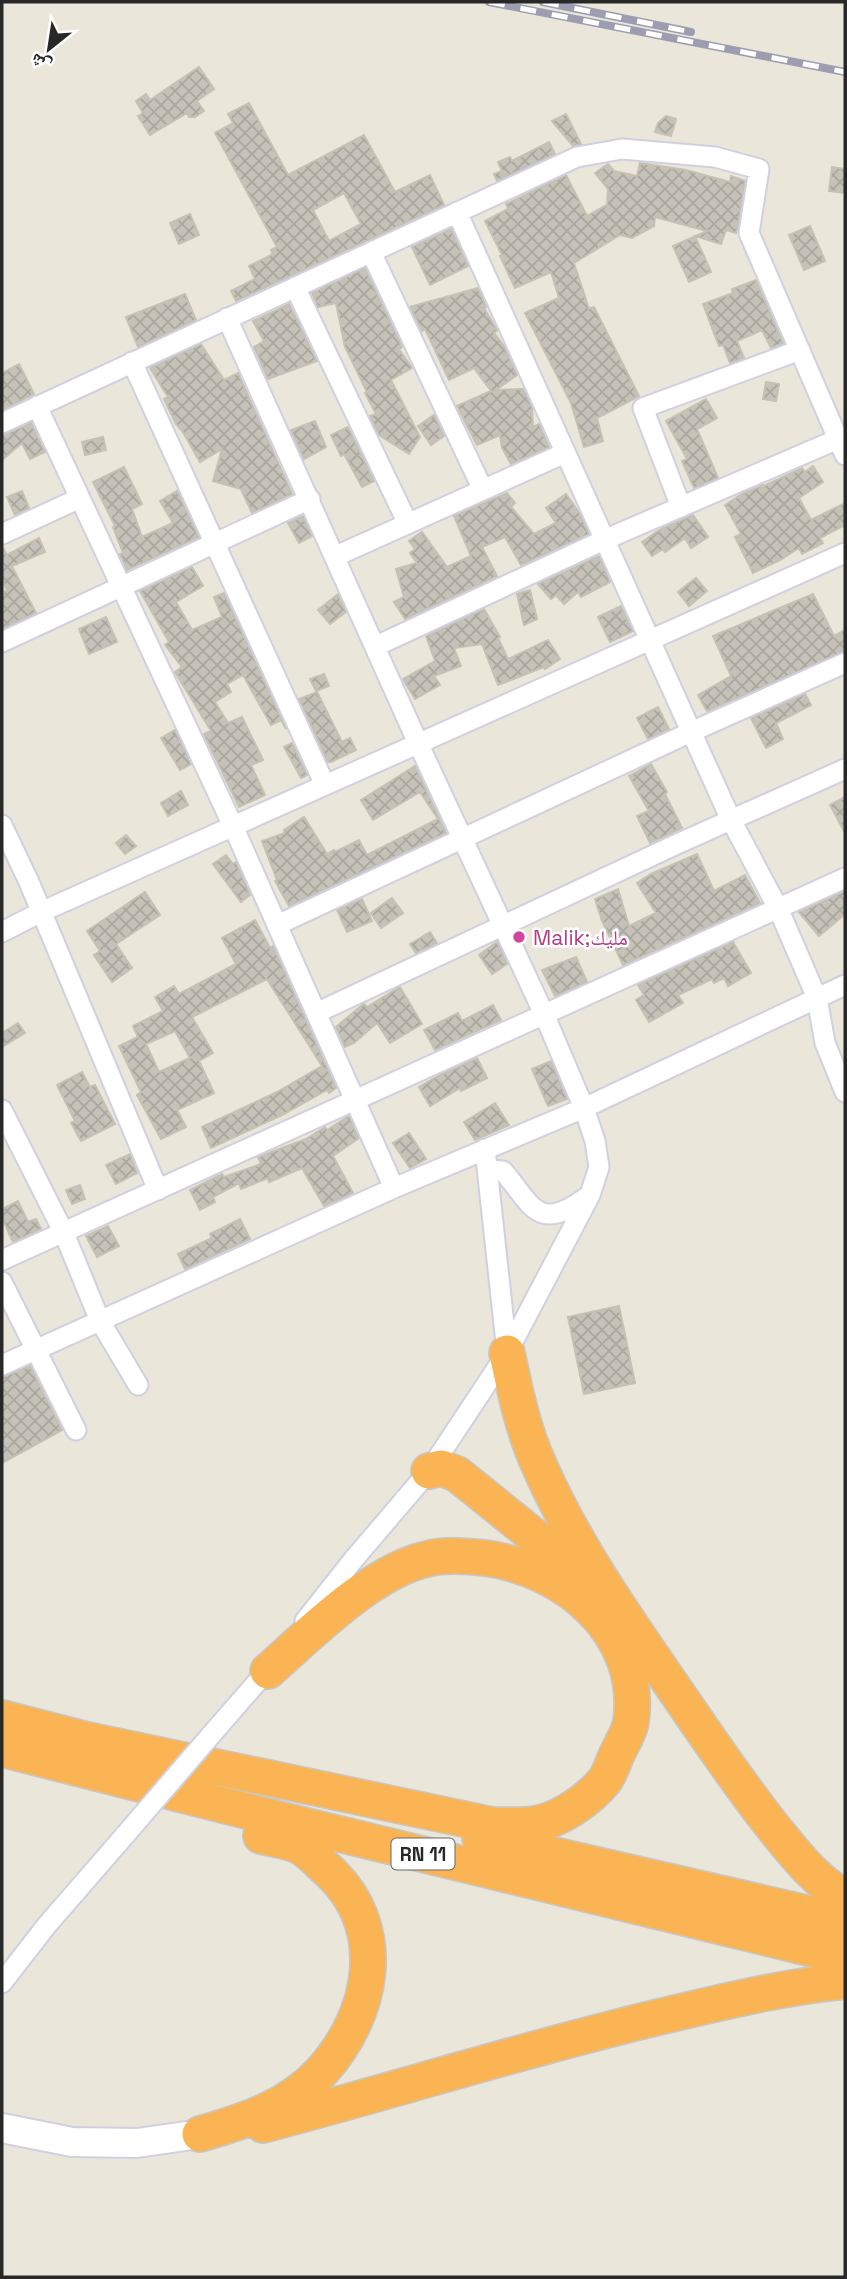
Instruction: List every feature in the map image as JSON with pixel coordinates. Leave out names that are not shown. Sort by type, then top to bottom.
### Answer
[{"type":"highway","points":[[507,1353],[517,1401],[538,1464],[578,1542],[613,1600],[747,1794],[803,1865],[845,1897]]},
{"type":"highway","points":[[429,1471],[441,1468],[457,1474],[613,1600]]},
{"type":"highway","points":[[88,1740],[492,1825],[524,1825],[566,1814],[605,1779],[631,1724],[631,1682],[619,1645],[600,1618],[593,1609],[551,1578],[511,1562],[466,1556],[427,1559],[391,1573],[340,1609],[268,1671]]},
{"type":"highway","name":"RN 11","points":[[2,1718],[523,1848],[845,1922]]},
{"type":"highway","name":"RN 11","points":[[2,1749],[845,1957]]},
{"type":"highway","points":[[2,1758],[177,1813],[299,1846],[342,1884],[361,1920],[369,1962],[364,2002],[349,2037],[320,2073],[284,2102],[254,2118],[200,2134]]},
{"type":"highway","points":[[200,2134],[257,2127],[608,2029],[756,1994],[845,1981]]},
{"type":"main road","points":[[4,2128],[85,2142],[136,2143],[200,2134]]},
{"type":"street","points":[[2,423],[577,157],[622,149],[715,157],[759,169],[749,233],[842,447],[681,507],[376,646]]},
{"type":"street","points":[[457,212],[731,820],[778,908],[817,998],[825,1043],[845,1092]]},
{"type":"street","points":[[371,251],[483,490]]},
{"type":"street","points":[[295,287],[408,524]]},
{"type":"street","points":[[2,1983],[47,1925],[268,1671],[354,1559],[429,1471],[507,1353],[590,1195],[598,1167],[595,1141],[584,1108],[544,1014],[418,743],[227,318]]},
{"type":"street","points":[[681,507],[643,408],[800,350]]},
{"type":"street","points":[[132,362],[325,785]]},
{"type":"street","points":[[37,406],[233,826],[394,1188]]},
{"type":"street","points":[[336,556],[565,453]]},
{"type":"street","points":[[2,534],[80,498]]},
{"type":"street","points":[[2,642],[310,499]]},
{"type":"street","points":[[2,932],[41,912],[845,553]]},
{"type":"street","points":[[277,925],[845,663]]},
{"type":"street","points":[[316,1013],[845,769]]},
{"type":"street","points":[[2,825],[158,1190]]},
{"type":"street","points":[[2,1260],[845,878]]},
{"type":"street","points":[[2,1365],[394,1188],[584,1108],[845,985]]},
{"type":"street","points":[[2,1110],[64,1233],[100,1321],[138,1385]]},
{"type":"street","points":[[485,1149],[507,1353]]},
{"type":"street","points":[[489,1170],[503,1171],[529,1207],[540,1212],[556,1213],[570,1209],[590,1195]]},
{"type":"street","points":[[2,1282],[76,1430]]},
{"type":"building","points":[[199,67],[214,89],[197,101],[204,111],[195,117],[189,117],[187,113],[150,135],[138,116],[143,113],[136,101],[146,94],[150,100]]},
{"type":"building","points":[[249,103],[288,175],[364,135],[395,192],[430,175],[444,205],[236,301],[231,291],[255,279],[249,266],[273,254],[271,250],[277,247],[215,133],[233,123],[228,114]],"holes":[[[344,193],[361,224],[329,241],[313,210]]]},
{"type":"building","points":[[566,114],[581,144],[573,146],[552,121]]},
{"type":"building","points":[[666,116],[676,119],[671,136],[655,132],[658,123]]},
{"type":"building","points":[[549,142],[555,154],[497,181],[494,174],[502,171],[498,162],[510,157],[512,161]]},
{"type":"building","points":[[640,163],[686,170],[730,182],[731,176],[745,181],[738,226],[736,233],[726,230],[721,244],[695,236],[707,231],[655,217],[654,226],[632,238],[620,235],[574,263],[589,309],[594,307],[639,396],[597,418],[603,441],[584,447],[571,403],[525,313],[559,298],[551,272],[515,288],[485,221],[508,209],[506,204],[566,175],[587,216],[607,205],[608,189],[595,173],[608,164],[614,171],[637,176]]},
{"type":"building","points":[[832,167],[845,169],[845,193],[829,191]]},
{"type":"building","points":[[190,214],[199,235],[179,244],[170,223]]},
{"type":"building","points":[[810,226],[825,261],[804,270],[789,235]]},
{"type":"building","points":[[451,229],[468,266],[430,285],[412,247]]},
{"type":"building","points":[[695,236],[711,272],[689,282],[673,246]]},
{"type":"building","points":[[365,268],[402,347],[399,349],[412,368],[391,380],[420,437],[409,454],[379,435],[370,416],[376,414],[345,347],[336,303],[318,307],[312,293]]},
{"type":"building","points":[[756,280],[783,343],[771,348],[762,330],[737,341],[744,358],[730,363],[723,345],[719,346],[703,304],[733,293],[732,289]]},
{"type":"building","points":[[478,288],[486,307],[484,308],[497,330],[494,333],[504,346],[517,375],[496,390],[523,389],[532,407],[533,427],[539,424],[549,447],[511,464],[502,448],[500,435],[477,445],[457,406],[491,391],[474,368],[449,380],[425,329],[422,331],[410,307]]},
{"type":"building","points":[[185,294],[196,320],[138,347],[126,317]]},
{"type":"building","points":[[289,304],[317,361],[268,379],[254,347],[264,341],[253,321]]},
{"type":"building","points":[[201,344],[224,380],[238,373],[292,494],[252,513],[241,489],[213,481],[222,449],[200,462],[176,424],[164,399],[168,397],[150,368]]},
{"type":"building","points":[[19,364],[34,394],[2,410],[2,373]]},
{"type":"building","points":[[766,382],[779,384],[776,401],[763,399]]},
{"type":"building","points":[[706,399],[717,418],[697,429],[718,478],[694,488],[682,461],[687,459],[666,421]]},
{"type":"building","points":[[434,415],[444,436],[431,445],[418,426]]},
{"type":"building","points":[[315,421],[326,447],[304,459],[291,430]]},
{"type":"building","points":[[31,423],[45,452],[30,459],[22,443],[2,460],[2,435]]},
{"type":"building","points":[[348,427],[374,481],[362,487],[344,454],[341,456],[331,435]]},
{"type":"building","points":[[103,437],[106,450],[85,455],[82,442]]},
{"type":"building","points":[[813,466],[823,482],[799,498],[811,520],[845,503],[845,525],[820,538],[823,543],[802,554],[799,548],[753,573],[735,537],[741,534],[725,505],[742,494],[802,468],[805,472]]},
{"type":"building","points":[[124,467],[142,504],[132,509],[142,537],[173,523],[160,501],[177,491],[199,537],[127,570],[120,554],[123,553],[113,527],[115,526],[93,482]]},
{"type":"building","points":[[22,491],[29,508],[15,515],[7,497]]},
{"type":"building","points":[[507,493],[515,503],[511,507],[534,534],[556,523],[546,508],[566,494],[580,514],[589,534],[521,565],[505,537],[482,547],[497,576],[405,619],[394,602],[404,597],[396,569],[417,563],[410,553],[415,549],[409,541],[422,532],[447,567],[471,556],[454,516]]},
{"type":"building","points":[[693,515],[708,537],[691,548],[685,538],[665,552],[663,549],[652,556],[642,542],[661,529]]},
{"type":"building","points":[[303,516],[312,536],[299,543],[288,523]]},
{"type":"building","points":[[39,538],[45,552],[12,566],[36,613],[2,629],[2,593],[7,590],[2,580],[2,546],[7,555]]},
{"type":"building","points":[[599,556],[610,582],[581,597],[578,592],[564,604],[556,595],[551,599],[538,584]]},
{"type":"building","points":[[192,567],[203,586],[176,602],[192,630],[222,617],[214,597],[224,593],[286,729],[281,720],[271,725],[243,675],[227,684],[231,692],[215,702],[228,723],[242,717],[263,760],[251,765],[265,795],[239,807],[204,734],[211,731],[175,672],[182,667],[165,645],[169,642],[140,591]]},
{"type":"building","points":[[696,578],[707,591],[689,606],[678,592]]},
{"type":"building","points":[[530,590],[537,619],[524,625],[517,594]]},
{"type":"building","points":[[338,594],[346,612],[330,624],[318,610]]},
{"type":"building","points":[[813,594],[834,636],[845,630],[845,651],[707,711],[698,695],[731,676],[713,636]]},
{"type":"building","points":[[621,606],[633,631],[610,642],[598,617]]},
{"type":"building","points":[[484,609],[500,637],[498,638],[508,659],[548,640],[560,659],[545,669],[544,667],[498,685],[482,644],[454,648],[461,666],[434,676],[440,685],[415,699],[403,679],[435,661],[426,636]]},
{"type":"building","points":[[106,617],[117,642],[89,654],[79,629]]},
{"type":"building","points":[[324,674],[329,686],[316,691],[310,679]]},
{"type":"building","points":[[317,692],[342,742],[350,738],[356,750],[331,762],[328,762],[299,699]]},
{"type":"building","points":[[805,694],[811,705],[776,723],[783,739],[766,748],[751,718]]},
{"type":"building","points":[[658,707],[669,729],[648,739],[637,718]]},
{"type":"building","points":[[175,730],[191,764],[180,770],[161,738]]},
{"type":"building","points":[[292,743],[307,775],[301,778],[284,747]]},
{"type":"building","points":[[651,764],[667,792],[665,794],[682,828],[650,843],[637,816],[649,811],[629,776]]},
{"type":"building","points":[[415,766],[446,833],[289,906],[275,881],[277,880],[262,841],[285,833],[284,830],[304,817],[327,854],[359,840],[367,855],[438,819],[420,792],[373,820],[361,800]]},
{"type":"building","points":[[181,791],[188,805],[168,816],[161,803]]},
{"type":"building","points":[[845,797],[845,833],[830,805]]},
{"type":"building","points":[[126,835],[136,846],[125,854],[116,843]]},
{"type":"building","points":[[697,854],[714,891],[745,875],[760,903],[623,965],[602,921],[595,899],[618,889],[629,926],[656,913],[637,883]]},
{"type":"building","points":[[226,855],[233,864],[236,862],[250,895],[241,902],[213,864]]},
{"type":"building","points":[[845,891],[845,914],[819,936],[799,912]]},
{"type":"building","points":[[145,892],[160,915],[116,944],[132,968],[112,982],[94,955],[100,951],[87,931]]},
{"type":"building","points":[[392,898],[403,913],[381,928],[371,913]]},
{"type":"building","points":[[362,899],[372,921],[347,932],[337,910]]},
{"type":"building","points":[[255,920],[270,948],[273,946],[336,1088],[211,1148],[202,1127],[277,1092],[322,1066],[267,979],[192,1017],[213,1053],[199,1061],[214,1093],[177,1110],[186,1127],[161,1139],[137,1095],[141,1092],[119,1046],[138,1037],[133,1026],[163,1011],[155,997],[174,986],[179,994],[236,964],[222,938]],"holes":[[[175,1031],[190,1058],[159,1072],[146,1044]]]},
{"type":"building","points":[[430,932],[437,943],[416,953],[410,944]]},
{"type":"building","points":[[497,942],[507,964],[492,974],[479,955]]},
{"type":"building","points":[[733,942],[751,973],[728,986],[724,978],[714,983],[712,979],[678,995],[683,1003],[649,1022],[636,1000],[644,995],[638,985]]},
{"type":"building","points":[[576,957],[587,982],[555,996],[542,970]]},
{"type":"building","points":[[400,987],[422,1024],[390,1043],[377,1023],[354,1043],[345,1047],[336,1027],[362,1005],[367,1007]]},
{"type":"building","points":[[493,1005],[501,1020],[435,1050],[424,1030],[458,1013],[462,1021]]},
{"type":"building","points":[[18,1023],[25,1033],[2,1047],[2,1033]]},
{"type":"building","points":[[477,1058],[487,1078],[461,1091],[460,1088],[430,1106],[419,1087]]},
{"type":"building","points":[[551,1061],[567,1099],[548,1106],[532,1069]]},
{"type":"building","points":[[82,1072],[90,1087],[95,1085],[115,1124],[81,1141],[71,1123],[75,1121],[57,1085]]},
{"type":"building","points":[[495,1103],[509,1125],[475,1140],[464,1122]]},
{"type":"building","points":[[349,1116],[359,1138],[333,1156],[353,1193],[324,1206],[302,1168],[269,1182],[268,1178],[241,1189],[239,1183],[213,1197],[215,1202],[200,1210],[190,1190],[222,1174],[224,1177],[261,1164],[258,1157],[306,1139],[325,1127],[327,1130]]},
{"type":"building","points":[[409,1133],[426,1159],[410,1168],[393,1143]]},
{"type":"building","points":[[130,1154],[137,1173],[116,1184],[106,1165]]},
{"type":"building","points":[[80,1185],[85,1199],[72,1204],[66,1190]]},
{"type":"building","points":[[18,1201],[28,1222],[36,1219],[41,1229],[13,1242],[2,1218],[2,1209]]},
{"type":"building","points":[[240,1219],[250,1239],[185,1269],[178,1254],[212,1238],[210,1234]]},
{"type":"building","points":[[108,1226],[119,1246],[97,1257],[86,1236]]},
{"type":"building","points":[[619,1306],[635,1383],[584,1394],[568,1317]]},
{"type":"building","points":[[30,1366],[62,1430],[2,1463],[2,1377]]},
{"type":"railway","points":[[489,2],[845,72]]},
{"type":"railway","points":[[543,2],[691,32]]},
{"type":"place","name":"Malik;مليك","points":[[519,937]]}]
